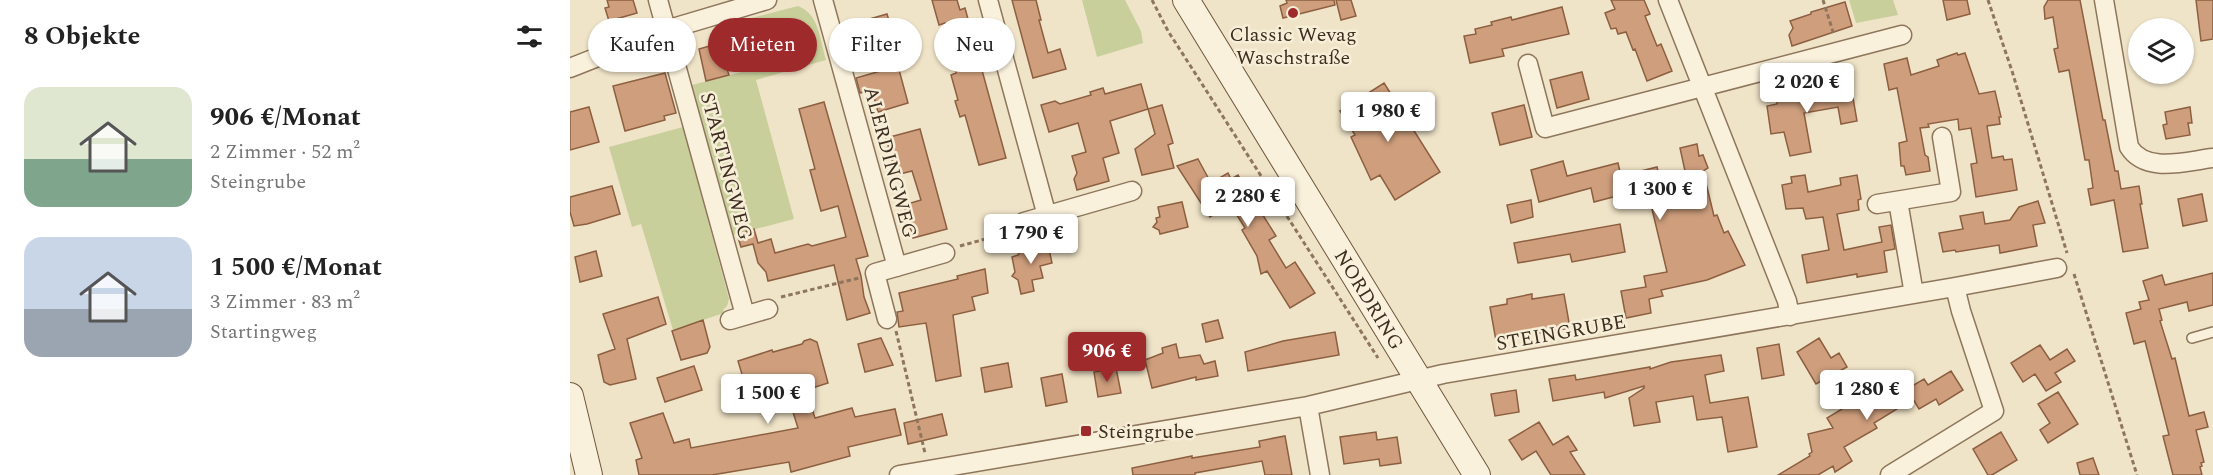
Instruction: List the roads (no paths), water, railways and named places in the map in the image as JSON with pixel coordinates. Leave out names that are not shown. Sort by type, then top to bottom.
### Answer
[{"type":"main road","name":"NORDRING","points":[[1186,0],[1408,383],[1477,475]]},
{"type":"main road","points":[[570,396],[589,475]]},
{"type":"street","name":"STARTINGWEG","points":[[658,0],[663,18]]},
{"type":"street","points":[[696,21],[767,0]]},
{"type":"street","name":"ALERDINGWEG","points":[[823,0],[897,267]]},
{"type":"street","points":[[988,0],[1047,216]]},
{"type":"street","points":[[1668,0],[1787,301],[1790,316]]},
{"type":"street","points":[[2104,0],[2129,147],[2135,156],[2146,162],[2160,164],[2213,158]]},
{"type":"street","points":[[1528,64],[1545,128],[1902,35]]},
{"type":"street","points":[[570,68],[588,61]]},
{"type":"street","name":"STARTINGWEG","points":[[676,72],[737,317],[768,309]]},
{"type":"street","points":[[1877,204],[1951,192],[1942,137]]},
{"type":"street","points":[[1024,222],[1132,191]]},
{"type":"street","points":[[1898,201],[1914,294]]},
{"type":"street","name":"ALERDINGWEG","points":[[887,319],[875,273],[945,253]]},
{"type":"street","name":"STEINGRUBE","points":[[899,475],[1308,406],[1443,374],[1955,287],[2066,264]]},
{"type":"street","points":[[1890,475],[1994,411],[1955,287]]},
{"type":"street","points":[[1308,406],[1320,475]]},
{"type":"lane","points":[[2192,338],[2213,332]]},
{"type":"place","name":"Classic Wevag Waschstraße","points":[[1293,13]]},
{"type":"place","name":"Steingrube","points":[[1086,431]]}]
